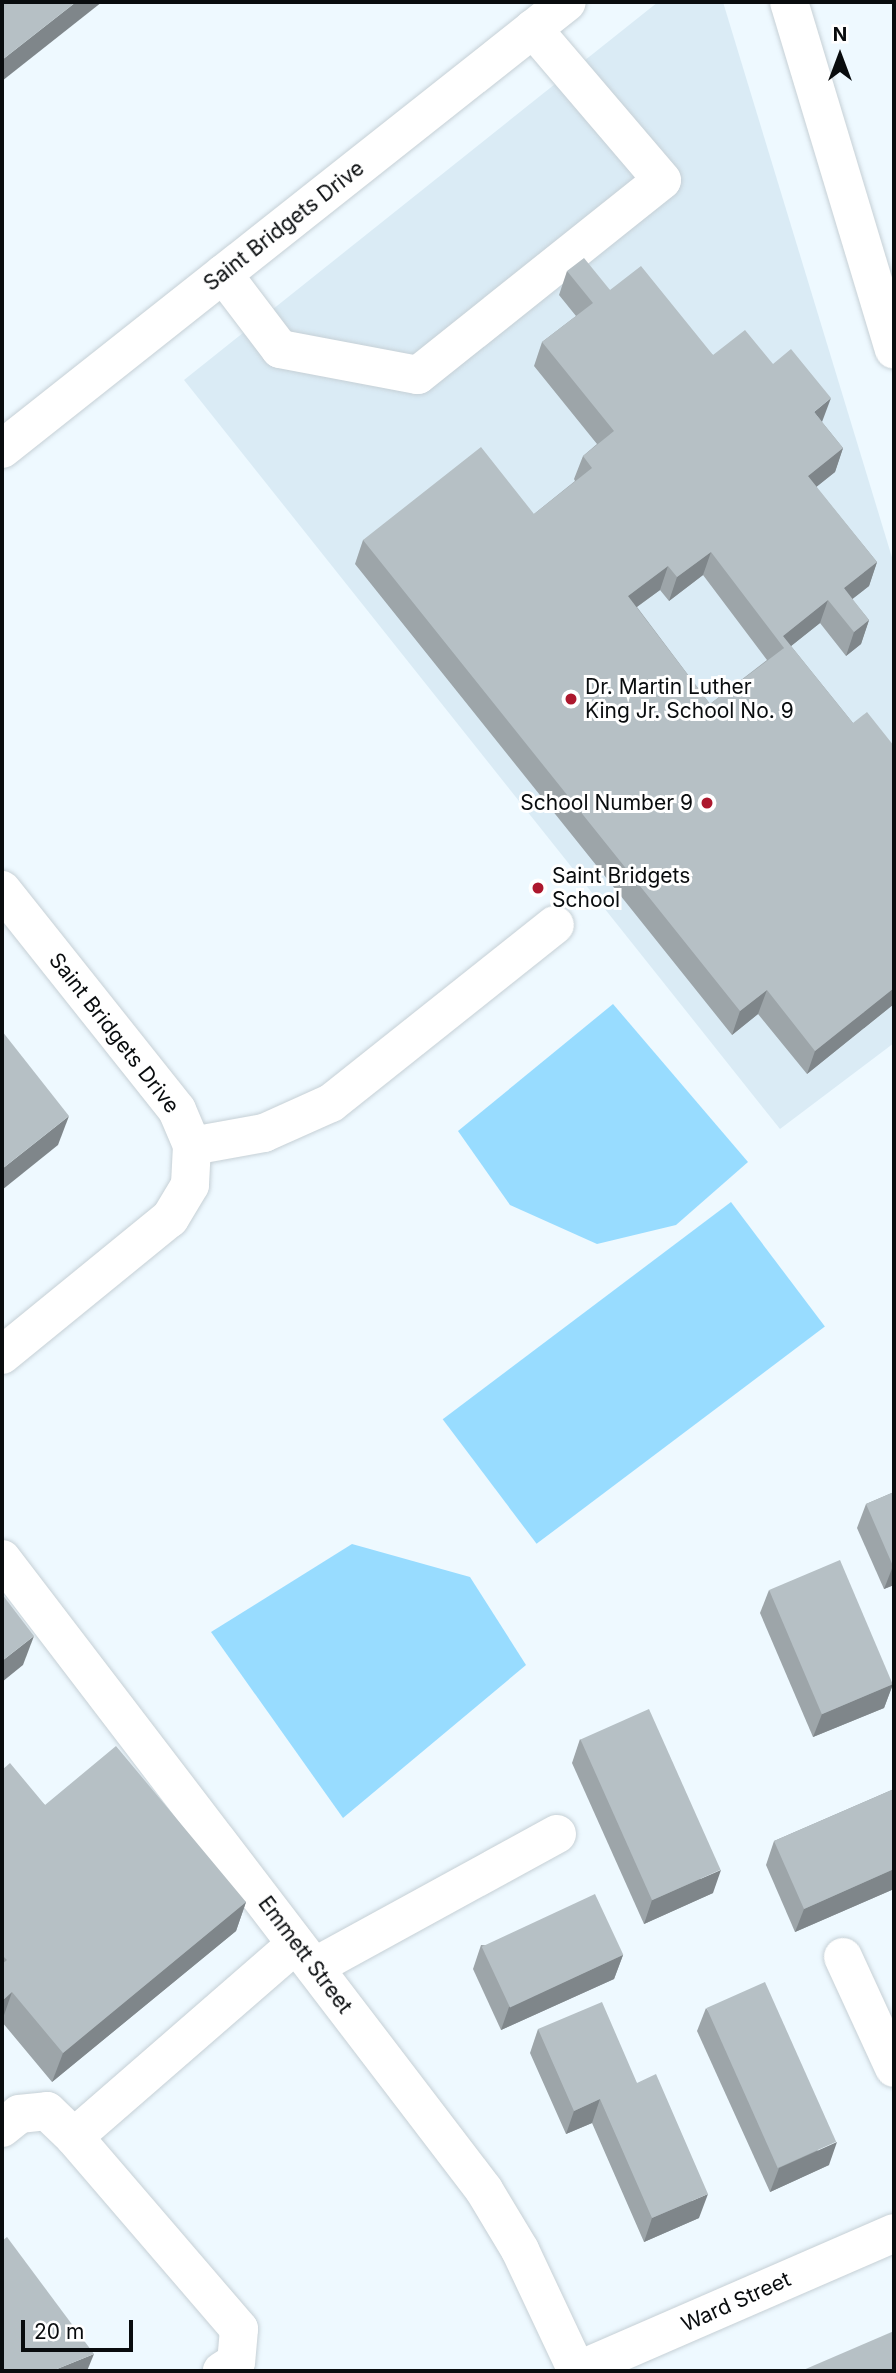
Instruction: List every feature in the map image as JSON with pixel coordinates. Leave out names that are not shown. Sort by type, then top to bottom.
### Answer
[{"type":"street","name":"Saint Bridgets Drive","points":[[2,449],[567,2]]},
{"type":"street","points":[[789,2],[894,349]]},
{"type":"street","points":[[223,274],[280,349],[418,375],[662,180],[533,29]]},
{"type":"street","name":"Saint Bridgets Drive","points":[[2,890],[177,1110],[192,1146],[190,1185],[170,1218],[2,1355]]},
{"type":"street","points":[[192,1146],[264,1133],[331,1103],[555,925]]},
{"type":"street","name":"Emmett Street","points":[[2,1559],[496,2209],[577,2371]]},
{"type":"street","points":[[84,2148],[305,1956],[557,1834]]},
{"type":"street","points":[[843,1957],[894,2067]]},
{"type":"street","points":[[2,2128],[19,2114],[47,2111],[84,2148],[239,2329],[236,2362],[222,2371]]},
{"type":"street","name":"Ward Street","points":[[577,2371],[894,2233]]},
{"type":"shaded area","name":"School Number 9","points":[[658,2],[723,2],[894,564],[894,1043],[780,1129],[184,380]]},
{"type":"shaded area","points":[[613,1004],[748,1162],[676,1225],[597,1244],[510,1205],[458,1131]]},
{"type":"shaded area","points":[[731,1202],[825,1327],[537,1544],[443,1419]]},
{"type":"shaded area","points":[[352,1544],[470,1577],[526,1665],[343,1818],[211,1632]]},
{"type":"building","points":[[2,2],[76,2],[2,60]]},
{"type":"building","name":"Dr. Martin Luther King Jr. School No. 9","points":[[584,258],[610,290],[641,266],[713,355],[745,330],[773,364],[791,349],[831,398],[814,412],[843,448],[808,476],[877,562],[844,588],[869,620],[854,632],[828,600],[783,636],[853,723],[867,712],[894,746],[894,988],[815,1051],[767,990],[740,1011],[363,540],[481,447],[534,514],[592,468],[583,456],[614,431],[542,342],[593,303],[567,271]],"holes":[[[711,552],[784,648],[710,704],[628,596],[668,566],[677,577]]]},
{"type":"building","points":[[2,1031],[69,1116],[2,1169]]},
{"type":"building","points":[[894,1492],[894,1565],[893,1566],[866,1504]]},
{"type":"building","points":[[840,1560],[893,1684],[822,1714],[769,1590]]},
{"type":"building","points":[[2,1594],[34,1636],[2,1661]]},
{"type":"building","points":[[649,1709],[721,1870],[652,1900],[580,1740]]},
{"type":"building","points":[[116,1746],[246,1902],[63,2053],[12,1992],[2,2001],[2,1964],[7,1960],[2,1955],[2,1770],[10,1763],[45,1805]]},
{"type":"building","points":[[894,1789],[894,1869],[804,1909],[774,1841]]},
{"type":"building","points":[[595,1894],[623,1955],[510,2008],[482,1947]]},
{"type":"building","points":[[765,1982],[836,2142],[778,2168],[707,2008]]},
{"type":"building","points":[[602,2002],[637,2083],[656,2074],[708,2194],[652,2218],[600,2099],[574,2111],[538,2029]]},
{"type":"building","points":[[7,2237],[94,2354],[52,2371],[2,2371],[2,2241]]},
{"type":"building","points":[[894,2331],[894,2371],[801,2371]]},
{"type":"place","name":"Dr. Martin Luther King Jr. School No. 9","points":[[571,699]]},
{"type":"place","name":"School Number 9","points":[[707,803]]},
{"type":"place","name":"Saint Bridgets School","points":[[538,888]]}]
